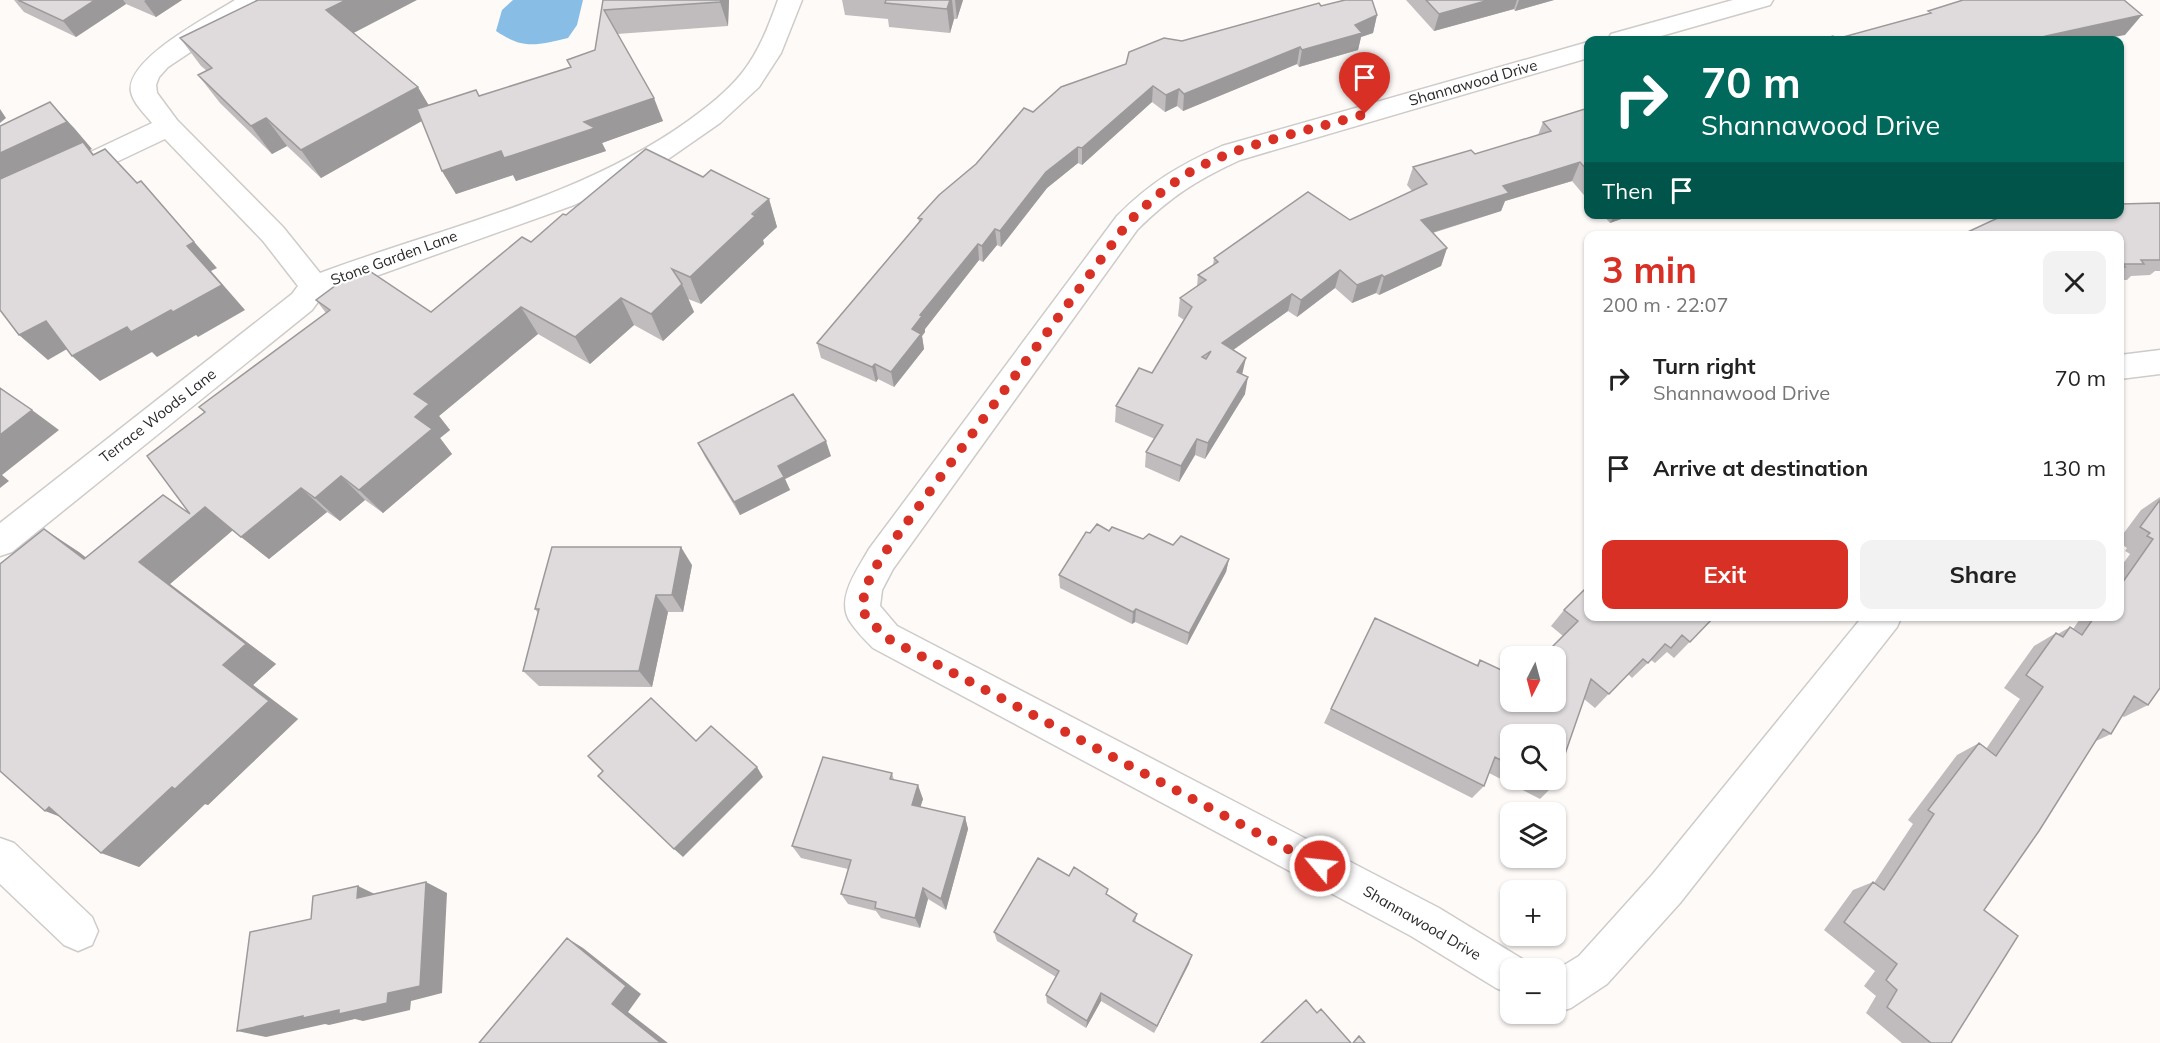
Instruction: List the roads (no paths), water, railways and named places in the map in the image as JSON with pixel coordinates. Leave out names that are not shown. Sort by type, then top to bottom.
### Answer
[{"type":"street","name":"Stone Garden Lane","points":[[252,0],[177,48],[147,74],[143,85],[144,94],[168,126],[273,234],[305,272],[313,288],[372,264],[564,200],[652,159],[726,105],[750,81],[767,56],[790,0]]},
{"type":"street","points":[[1634,36],[1761,0]]},
{"type":"street","name":"Shannawood Drive","points":[[1500,968],[1425,922],[885,637],[862,611],[865,588],[880,559],[1127,224],[1148,202],[1188,173],[1231,153],[1584,51]]},
{"type":"street","points":[[0,207],[168,126]]},
{"type":"street","name":"Terrace Woods Lane","points":[[0,542],[302,302],[313,288]]},
{"type":"street","points":[[2124,366],[2160,362]]},
{"type":"street","points":[[1566,987],[1593,970],[1666,889],[1881,621]]},
{"type":"street","points":[[0,857],[78,930]]},
{"type":"water","points":[[513,0],[583,0],[577,25],[568,38],[531,44],[515,41],[496,31],[502,10]]}]
